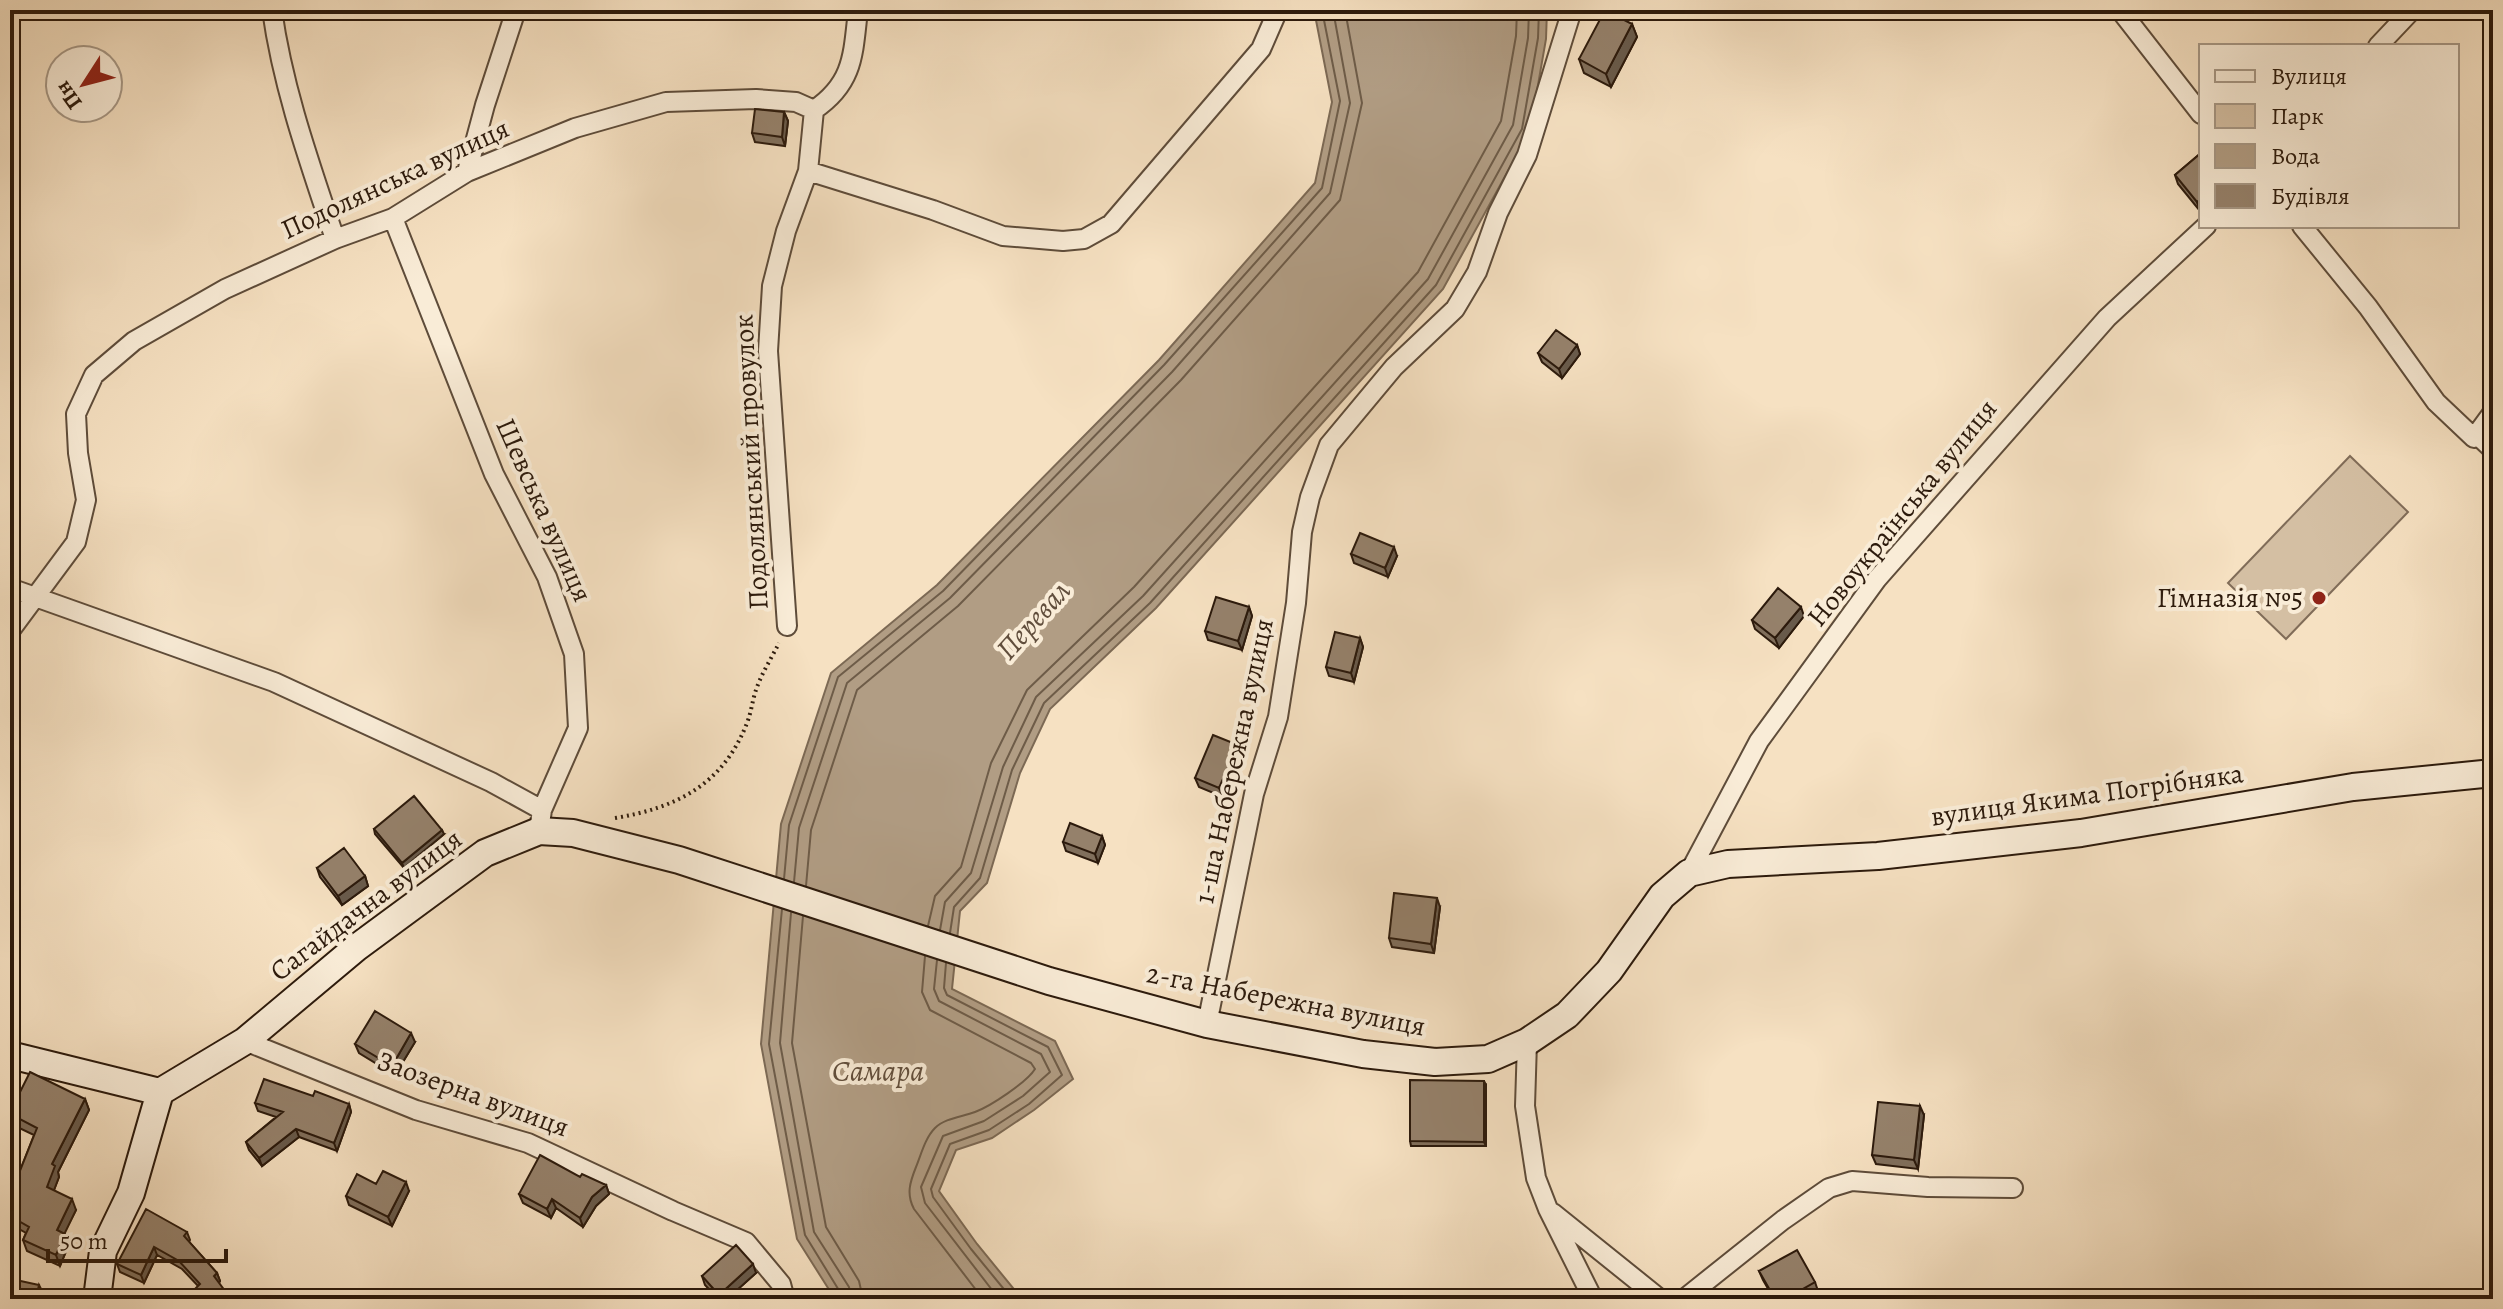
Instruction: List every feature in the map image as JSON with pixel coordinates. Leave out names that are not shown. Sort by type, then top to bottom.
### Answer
[{"type":"street","points":[[272,10],[277,45],[301,138],[335,239]]},
{"type":"street","points":[[467,172],[516,10]]},
{"type":"street","points":[[814,110],[834,97],[845,80],[858,10]]},
{"type":"street","points":[[808,171],[933,210],[1003,236],[1063,241],[1084,239],[1111,224],[1261,49],[1278,10]]},
{"type":"street","name":"1-ша Набережна вулиця","points":[[1207,1024],[1254,794],[1278,717],[1296,603],[1302,532],[1310,497],[1329,445],[1394,367],[1455,309],[1477,272],[1498,213],[1527,155],[1572,10]]},
{"type":"street","points":[[2120,10],[2199,111]]},
{"type":"street","points":[[2380,44],[2412,10]]},
{"type":"street","name":"Подолянська вулиця","points":[[10,631],[76,542],[86,500],[78,453],[76,414],[94,375],[134,341],[225,289],[335,239],[393,218],[467,172],[575,128],[666,102],[756,99],[796,102],[814,110]]},
{"type":"street","name":"Подолянський провулок","points":[[787,626],[768,351],[772,286],[786,231],[808,171],[814,110]]},
{"type":"street","name":"Шевська вулиця","points":[[393,218],[494,474],[547,577],[574,654],[578,728],[541,821]]},
{"type":"street","name":"Новоукраїнська вулиця","points":[[1689,873],[1759,741],[1877,579],[2107,318],[2204,228]]},
{"type":"street","points":[[2304,228],[2368,307],[2436,402],[2474,438],[2493,412]]},
{"type":"street","name":"Сагайдачна вулиця","points":[[10,588],[274,682],[491,782],[541,821],[573,833],[679,860]]},
{"type":"street","name":"вулиця Якима Погрібняка","points":[[1689,873],[1728,864],[1878,856],[2081,833],[2353,787],[2493,773]]},
{"type":"street","name":"Сагайдачна вулиця","points":[[160,1092],[245,1041],[356,948],[485,853],[541,821]]},
{"type":"street","name":"2-га Набережна вулиця","points":[[679,860],[1049,981],[1207,1024],[1363,1054],[1435,1062],[1488,1059],[1527,1042],[1567,1015],[1609,971],[1662,896],[1689,873]]},
{"type":"street","name":"Заозерна вулиця","points":[[245,1041],[416,1110],[528,1143],[746,1242],[781,1284],[785,1299]]},
{"type":"street","points":[[1527,1042],[1525,1106],[1536,1178],[1593,1299]]},
{"type":"street","points":[[10,1055],[160,1092],[131,1193],[103,1251],[97,1299]]},
{"type":"street","points":[[1684,1299],[1783,1220],[1829,1188],[1852,1181],[1928,1187],[2013,1188]]},
{"type":"street","points":[[1548,1209],[1660,1299]]},
{"type":"lane","points":[[2474,438],[2493,456]]},
{"type":"path","points":[[608,819],[648,813],[677,802],[712,777],[729,756],[747,723],[756,690],[787,626]]},
{"type":"green space","points":[[2350,456],[2408,512],[2286,639],[2228,583]]},
{"type":"water","name":"Самара","points":[[1314,10],[1547,10],[1546,39],[1530,131],[1443,289],[1156,608],[1050,709],[1020,773],[987,883],[960,911],[952,989],[1055,1041],[1073,1079],[992,1138],[956,1150],[939,1191],[1022,1299],[835,1299],[797,1239],[761,1044],[781,824],[831,673],[937,585],[1159,360],[1315,183],[1332,102]]},
{"type":"building","points":[[1605,10],[1632,24],[1606,74],[1579,59]]},
{"type":"building","points":[[755,109],[784,112],[782,137],[752,133]]},
{"type":"building","points":[[2199,155],[2199,200],[2197,202],[2175,175]]},
{"type":"building","points":[[1556,330],[1577,345],[1559,369],[1538,353]]},
{"type":"building","points":[[1360,533],[1394,547],[1385,568],[1351,554]]},
{"type":"building","points":[[1778,588],[1801,607],[1775,638],[1752,620]]},
{"type":"building","points":[[1216,597],[1249,607],[1238,641],[1205,631]]},
{"type":"building","points":[[1335,632],[1360,638],[1351,673],[1326,667]]},
{"type":"building","points":[[1213,735],[1238,745],[1219,788],[1195,778]]},
{"type":"building","points":[[414,796],[442,830],[402,863],[374,829]]},
{"type":"building","points":[[1070,823],[1102,836],[1095,854],[1063,842]]},
{"type":"building","points":[[344,848],[365,876],[338,896],[317,868]]},
{"type":"building","points":[[1394,893],[1437,898],[1431,944],[1389,938]]},
{"type":"building","points":[[375,1011],[411,1033],[392,1066],[355,1044]]},
{"type":"building","points":[[30,1072],[85,1099],[52,1164],[55,1166],[47,1187],[72,1199],[57,1230],[65,1234],[56,1255],[23,1240],[29,1227],[10,1216],[10,1196],[37,1128],[10,1114]]},
{"type":"building","points":[[264,1079],[313,1096],[315,1091],[349,1104],[334,1143],[296,1129],[259,1158],[246,1142],[283,1112],[255,1103]]},
{"type":"building","points":[[1410,1080],[1484,1081],[1484,1142],[1410,1141]]},
{"type":"building","points":[[1878,1102],[1920,1106],[1914,1160],[1872,1155]]},
{"type":"building","points":[[540,1155],[580,1177],[582,1174],[606,1185],[592,1197],[580,1218],[552,1199],[547,1209],[519,1194]]},
{"type":"building","points":[[383,1171],[406,1182],[388,1217],[346,1196],[357,1174],[376,1184]]},
{"type":"building","points":[[146,1209],[187,1232],[184,1236],[217,1273],[214,1276],[231,1299],[185,1299],[200,1284],[179,1261],[154,1247],[141,1275],[117,1264]]},
{"type":"building","points":[[736,1245],[753,1264],[719,1295],[702,1276]]},
{"type":"building","points":[[1797,1250],[1815,1282],[1785,1299],[1775,1299],[1759,1271]]},
{"type":"building","points":[[16,1280],[39,1285],[36,1299],[12,1299]]},
{"type":"place","name":"Гімназія №5","points":[[2319,598]]},
{"type":"water label","name":"Перевал","points":[[1033,620]]}]
